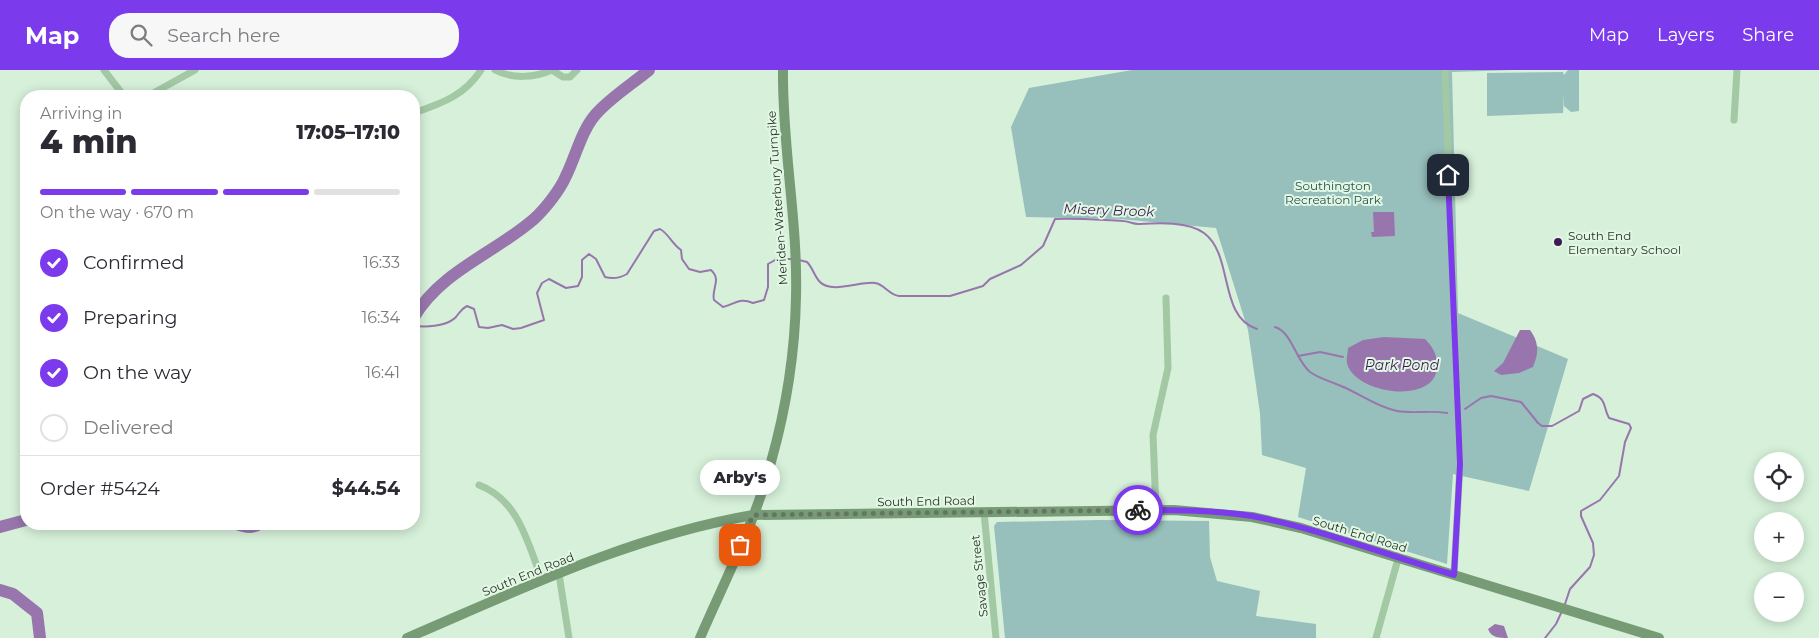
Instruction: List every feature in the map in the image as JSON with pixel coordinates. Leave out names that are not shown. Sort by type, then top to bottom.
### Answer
[{"type":"street","points":[[104,70],[119,90]]},
{"type":"street","points":[[159,90],[195,70]]},
{"type":"street","points":[[420,111],[456,96],[473,83],[481,70]]},
{"type":"street","points":[[495,70],[514,76],[531,77],[552,70],[563,77],[570,76],[577,70]]},
{"type":"street","name":"Meriden-Waterbury Turnpike","points":[[700,638],[753,515],[771,463],[785,400],[794,335],[796,265],[784,124],[783,70]]},
{"type":"street","points":[[1446,70],[1460,464],[1454,575]]},
{"type":"street","points":[[1734,120],[1737,70]]},
{"type":"street","points":[[1156,510],[1153,435],[1168,368],[1166,298]]},
{"type":"street","points":[[479,485],[498,494],[518,519],[542,580]]},
{"type":"street","name":"South End Road","points":[[407,638],[542,580],[635,544],[716,522],[753,515],[1156,510],[1252,516],[1300,528],[1659,638]]},
{"type":"street","name":"Savage Street","points":[[984,512],[996,638]]},
{"type":"street","points":[[1376,638],[1398,559]]},
{"type":"street","points":[[559,574],[569,638]]},
{"type":"green space","name":"Southington Recreation Park","points":[[1132,70],[1514,70],[1452,72],[1458,313],[1568,359],[1529,491],[1453,474],[1447,564],[1298,517],[1306,468],[1262,455],[1260,413],[1248,330],[1216,228],[1120,219],[1026,217],[1011,127],[1029,88]]},
{"type":"green space","points":[[1568,70],[1579,70],[1579,111],[1571,112],[1564,106],[1564,94],[1563,113],[1487,116],[1487,73],[1563,72],[1564,75]]},
{"type":"green space","points":[[1099,520],[1209,521],[1210,557],[1217,581],[1260,591],[1256,616],[1316,624],[1316,638],[1005,638],[994,526],[997,522]]},
{"type":"water","points":[[1373,212],[1394,212],[1395,236],[1372,237],[1371,232],[1374,232]]},
{"type":"water","points":[[1520,330],[1530,330],[1535,339],[1537,352],[1533,367],[1519,373],[1501,375],[1494,371],[1503,363]]},
{"type":"water","name":"Park Pond","points":[[1384,337],[1425,339],[1432,347],[1437,362],[1435,376],[1426,386],[1413,391],[1380,389],[1365,383],[1353,374],[1347,363],[1348,348],[1363,340]]},
{"type":"water","points":[[1495,624],[1504,626],[1508,638],[1499,638],[1489,632],[1488,629]]},
{"type":"waterway","points":[[420,308],[439,287],[454,275],[519,231],[538,215],[552,199],[563,181],[583,136],[596,114],[608,102],[649,70]]},
{"type":"waterway","name":"Misery Brook","points":[[799,260],[807,262],[820,282],[831,287],[875,283],[881,285],[892,294],[899,296],[950,296],[983,286],[990,279],[1021,265],[1043,246],[1055,219],[1123,221],[1138,224],[1163,223],[1190,226],[1204,233],[1213,243],[1224,270],[1236,312],[1245,322],[1257,329]]},
{"type":"waterway","name":"Misery Brook","points":[[420,326],[447,323],[467,306],[474,309],[479,327],[488,328],[502,325],[513,329],[544,320],[537,293],[542,283],[549,279],[566,288],[578,286],[582,277],[582,260],[589,254],[596,259],[605,277],[616,278],[627,274],[654,231],[660,229],[681,250],[682,259],[689,269],[700,272],[711,270],[716,277],[714,300],[723,307],[741,301],[753,303],[764,300],[768,287],[768,264],[777,259],[792,259]]},
{"type":"waterway","name":"Misery Brook","points":[[1275,327],[1286,335],[1301,361],[1310,372],[1389,409],[1403,412],[1447,413]]},
{"type":"waterway","points":[[1298,356],[1320,352],[1343,357]]},
{"type":"waterway","name":"Misery Brook","points":[[1465,409],[1481,398],[1491,396],[1521,402],[1538,423],[1542,426],[1552,426],[1579,411],[1583,399],[1593,394],[1601,398],[1609,418],[1629,424],[1631,428],[1625,442],[1619,476],[1600,500],[1581,511],[1581,516],[1593,543],[1594,555],[1590,567],[1570,589],[1565,604]]},
{"type":"waterway","points":[[0,527],[20,522]]},
{"type":"waterway","points":[[0,590],[13,594],[37,613],[40,638]]},
{"type":"waterway","name":"Misery Brook","points":[[1545,638],[1556,624],[1562,611]]},
{"type":"way so far","points":[[740,545],[753,515],[1138,510]]},
{"type":"place","name":"South End Elementary School","points":[[1558,242]]},
{"type":"place","name":"Arby's","points":[[740,545]]},
{"type":"route","points":[[1138,510],[1195,511],[1252,516],[1300,528],[1454,575],[1460,464],[1448,175]]}]
